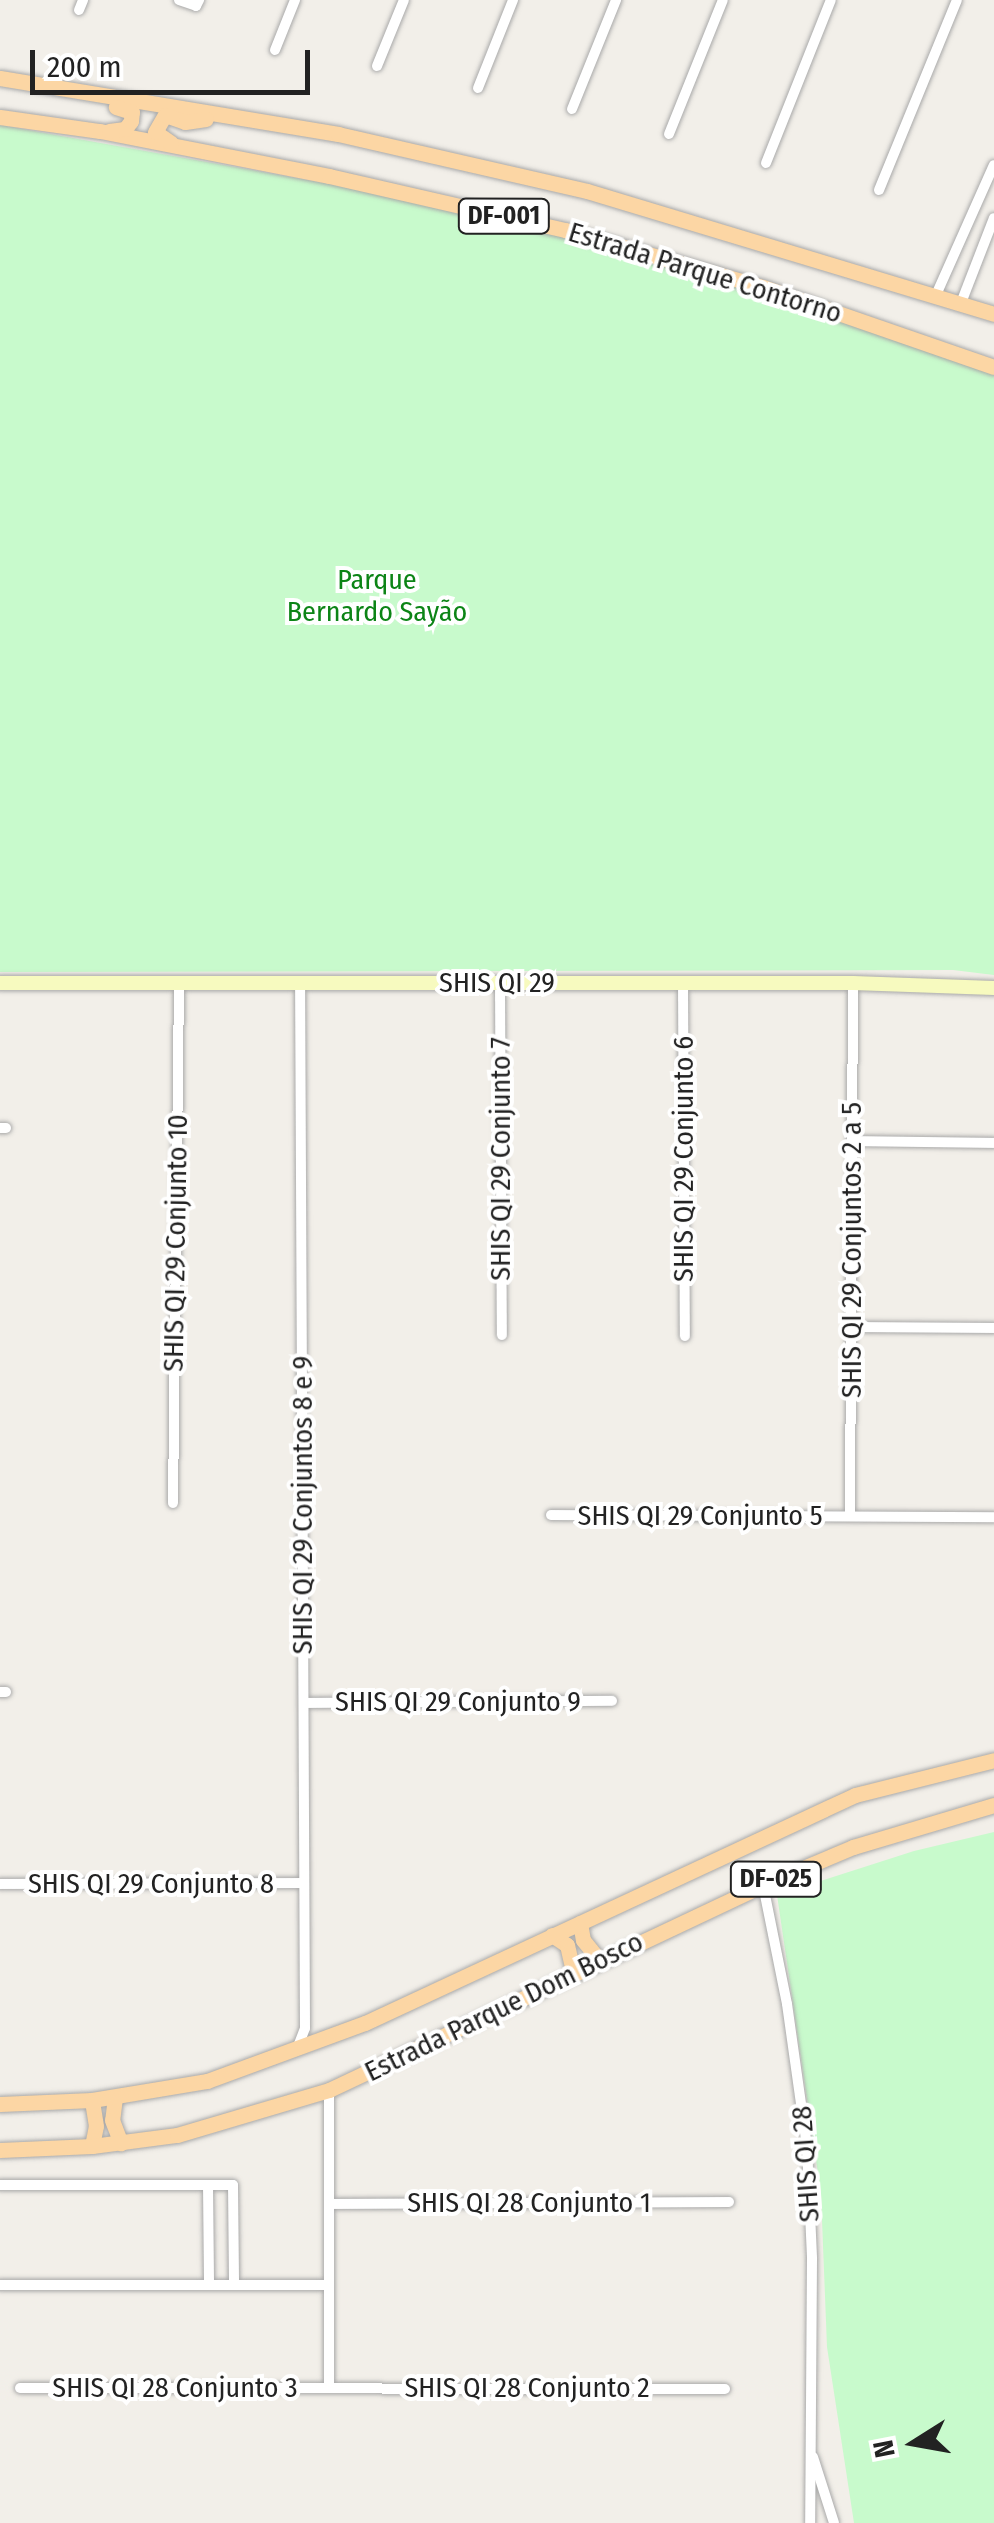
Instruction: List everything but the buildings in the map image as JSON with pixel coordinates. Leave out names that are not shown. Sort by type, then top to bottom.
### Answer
[{"type":"main road","name":"Estrada Parque Contorno","points":[[0,78],[220,118],[338,134],[587,190],[994,314]]},
{"type":"main road","points":[[42,86],[132,112],[126,129],[100,132]]},
{"type":"main road","points":[[186,148],[155,132],[165,115],[185,122],[220,118]]},
{"type":"main road","name":"Estrada Parque Contorno","points":[[0,118],[186,148],[565,230],[763,287],[994,367]]},
{"type":"main road","name":"Estrada Parque Dom Bosco","points":[[0,2104],[92,2100],[207,2081],[316,2042],[855,1795],[994,1760]]},
{"type":"main road","name":"Estrada Parque Dom Bosco","points":[[0,2150],[121,2143],[212,2126],[330,2090],[574,1971],[763,1885],[853,1847],[994,1805]]},
{"type":"main road","points":[[580,1923],[583,1940],[599,1960]]},
{"type":"main road","points":[[552,1935],[567,1946],[574,1971]]},
{"type":"main road","points":[[115,2097],[112,2120],[121,2143]]},
{"type":"main road","points":[[92,2100],[96,2126],[92,2146]]},
{"type":"street","points":[[179,0],[197,3]]},
{"type":"street","points":[[275,50],[295,0]]},
{"type":"street","points":[[377,66],[404,0]]},
{"type":"street","points":[[478,88],[513,0]]},
{"type":"street","points":[[572,110],[616,0]]},
{"type":"street","points":[[669,134],[724,0]]},
{"type":"street","points":[[766,163],[831,0]]},
{"type":"street","points":[[880,190],[958,0]]},
{"type":"street","points":[[936,294],[970,218],[989,188],[994,165]]},
{"type":"street","points":[[961,303],[992,222],[970,218]]},
{"type":"street","name":"SHIS QI 29 Conjunto 10","points":[[173,1503],[179,982]]},
{"type":"street","name":"SHIS QI 29","points":[[0,983],[852,983],[994,988]]},
{"type":"street","name":"SHIS QI 29 Conjuntos 8 e 9","points":[[297,2049],[304,2028],[300,983]]},
{"type":"street","name":"SHIS QI 29 Conjunto 7","points":[[500,983],[502,1335]]},
{"type":"street","name":"SHIS QI 29 Conjunto 6","points":[[683,983],[685,1336]]},
{"type":"street","name":"SHIS QI 29 Conjuntos 2 a 5","points":[[850,1516],[852,983]]},
{"type":"street","points":[[852,1141],[994,1143]]},
{"type":"street","points":[[853,1327],[994,1328]]},
{"type":"street","name":"SHIS QI 29 Conjunto 5","points":[[550,1516],[994,1517]]},
{"type":"street","name":"SHIS QI 29 Conjunto 9","points":[[304,1703],[612,1701]]},
{"type":"street","name":"SHIS QI 29 Conjunto 8","points":[[0,1884],[302,1883]]},
{"type":"street","name":"SHIS QI 28","points":[[763,1885],[789,2019],[807,2147],[812,2259],[813,2523]]},
{"type":"street","points":[[304,2028],[316,2042]]},
{"type":"street","points":[[329,2387],[330,2090]]},
{"type":"street","points":[[0,2185],[233,2186],[234,2285]]},
{"type":"street","points":[[208,2186],[208,2285]]},
{"type":"street","name":"SHIS QI 28 Conjunto 1","points":[[330,2204],[729,2202]]},
{"type":"street","points":[[0,2285],[329,2285]]},
{"type":"street","name":"SHIS QI 28 Conjunto 3","points":[[20,2388],[329,2387]]},
{"type":"street","name":"SHIS QI 28 Conjunto 2","points":[[329,2387],[725,2389]]},
{"type":"street","name":"SHIS QI 28","points":[[810,2447],[833,2523]]},
{"type":"street","points":[[813,2523],[833,2523]]},
{"type":"green space","name":"Parque Bernardo Sayão","points":[[0,125],[497,214],[994,363],[994,975],[953,970],[0,972]]},
{"type":"green space","points":[[994,1832],[994,2523],[854,2523],[827,2347],[821,2194],[777,1895],[914,1851]]}]
